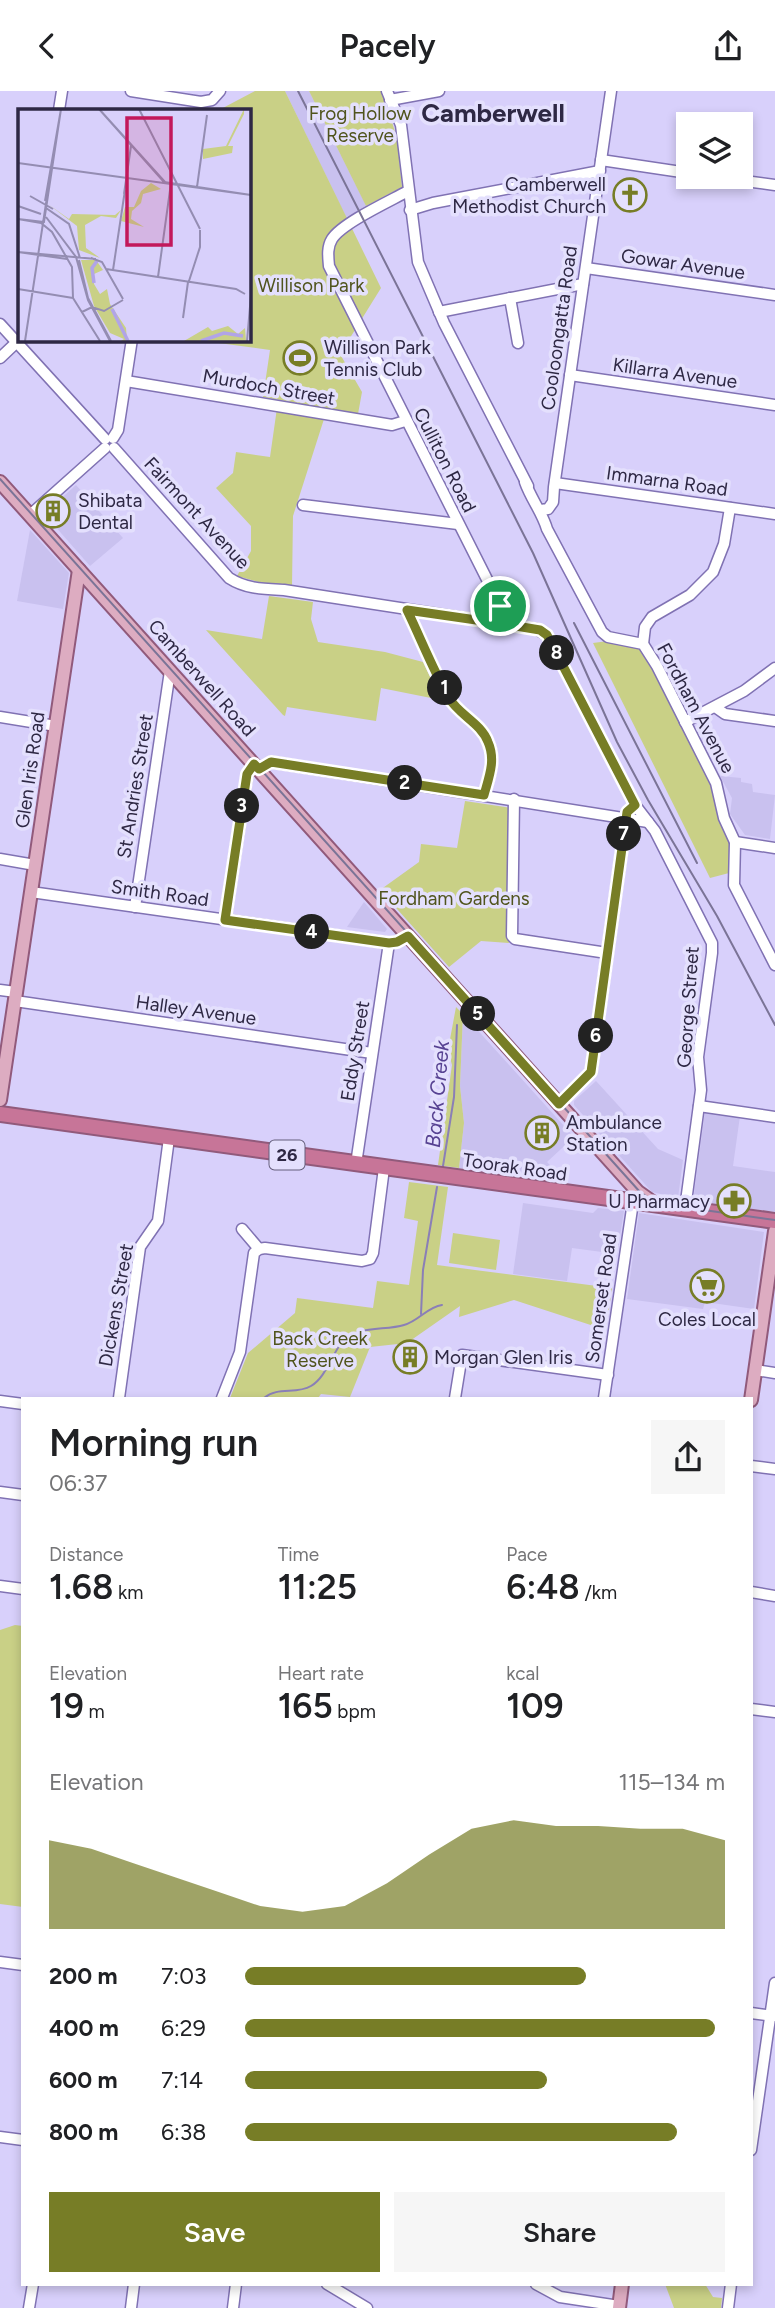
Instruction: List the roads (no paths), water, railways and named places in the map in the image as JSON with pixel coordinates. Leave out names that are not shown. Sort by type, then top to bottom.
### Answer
[{"type":"highway","name":"Toorak Road","points":[[0,1114],[775,1221]]},
{"type":"main road","name":"Camberwell Road","points":[[0,482],[628,1181],[646,1199],[661,1206]]},
{"type":"main road","name":"Glen Iris Road","points":[[0,1100],[79,570]]},
{"type":"main road","points":[[616,1200],[627,1195],[628,1181]]},
{"type":"main road","points":[[751,1397],[775,1231]]},
{"type":"main road","points":[[619,2307],[622,2286]]},
{"type":"street","points":[[59,109],[62,91]]},
{"type":"street","points":[[131,91],[201,102],[212,100],[220,91]]},
{"type":"street","points":[[388,96],[439,91]]},
{"type":"street","name":"Cooloongatta Road","points":[[543,508],[554,485],[611,91]]},
{"type":"street","name":"Fordham Avenue","points":[[388,96],[401,125],[418,262],[439,311],[525,482],[543,508],[554,539],[603,635],[643,645],[649,651],[716,783],[724,818],[735,842],[734,885],[775,964]]},
{"type":"street","points":[[167,109],[169,97]]},
{"type":"street","points":[[409,201],[433,203],[600,166],[676,172]]},
{"type":"street","points":[[753,182],[775,185]]},
{"type":"street","name":"Culliton Road","points":[[409,201],[390,203],[339,230],[331,240],[329,266],[507,624]]},
{"type":"street","name":"Gowar Avenue","points":[[586,268],[775,295]]},
{"type":"street","points":[[439,311],[583,284]]},
{"type":"street","points":[[510,298],[518,343]]},
{"type":"street","name":"Fairmont Avenue","points":[[0,324],[229,578],[239,584],[249,588],[284,590],[507,624],[540,630],[547,635],[629,812]]},
{"type":"street","points":[[0,358],[18,341]]},
{"type":"street","points":[[30,515],[109,443],[118,430],[132,341]]},
{"type":"street","name":"Killarra Avenue","points":[[570,375],[775,405]]},
{"type":"street","name":"Murdoch Street","points":[[126,381],[392,425],[405,421]]},
{"type":"street","name":"Immarna Road","points":[[554,485],[775,514]]},
{"type":"street","points":[[303,505],[458,524]]},
{"type":"street","points":[[643,645],[645,627],[652,617],[690,595],[713,572],[724,544],[730,508]]},
{"type":"street","points":[[407,610],[449,697],[462,714],[482,731],[488,742],[492,764],[484,795]]},
{"type":"street","points":[[685,722],[744,691],[775,668]]},
{"type":"street","name":"St Andries Street","points":[[135,907],[170,671]]},
{"type":"street","points":[[715,707],[725,714],[775,721]]},
{"type":"street","points":[[0,717],[56,726]]},
{"type":"street","points":[[225,920],[247,774],[256,767],[271,762],[601,813],[629,812],[648,822]]},
{"type":"street","points":[[514,799],[512,936],[515,939],[607,953]]},
{"type":"street","points":[[559,1104],[591,1072],[629,812]]},
{"type":"street","name":"George Street","points":[[629,812],[648,822],[655,831],[713,947],[698,1057],[701,1084],[685,1209]]},
{"type":"street","points":[[735,842],[775,848]]},
{"type":"street","points":[[0,859],[35,865]]},
{"type":"street","name":"Smith Road","points":[[31,892],[389,943],[408,936]]},
{"type":"street","name":"Eddy Street","points":[[356,1164],[389,943]]},
{"type":"street","name":"Halley Avenue","points":[[0,990],[15,997],[372,1053]]},
{"type":"street","points":[[699,1106],[775,1117]]},
{"type":"street","name":"Dickens Street","points":[[119,1397],[140,1247],[157,1224],[169,1138]]},
{"type":"street","points":[[222,1397],[240,1352],[253,1256],[259,1249],[265,1248],[362,1261],[370,1259],[384,1168]]},
{"type":"street","name":"Somerset Road","points":[[604,1397],[633,1202]]},
{"type":"street","points":[[242,1229],[259,1249]]},
{"type":"street","points":[[456,1397],[462,1355],[608,1375]]},
{"type":"street","points":[[755,1370],[775,1373]]},
{"type":"street","points":[[0,1401],[21,1404]]},
{"type":"street","points":[[753,1466],[775,1469]]},
{"type":"street","points":[[0,1492],[21,1495]]},
{"type":"street","points":[[0,1586],[21,1589]]},
{"type":"street","points":[[753,1592],[775,1595]]},
{"type":"street","points":[[753,1709],[775,1712]]},
{"type":"street","points":[[0,1962],[21,1965]]},
{"type":"street","points":[[753,2138],[773,2016],[775,1983]]},
{"type":"street","points":[[753,2013],[773,2016]]},
{"type":"street","points":[[0,2137],[21,2140]]},
{"type":"street","points":[[29,2308],[33,2286]]},
{"type":"street","points":[[131,2308],[134,2286]]},
{"type":"street","points":[[233,2308],[236,2286]]},
{"type":"street","points":[[330,2286],[367,2308]]},
{"type":"street","points":[[540,2286],[561,2297],[619,2307]]},
{"type":"street","points":[[728,2308],[731,2286]]},
{"type":"waterway","name":"Back Creek","points":[[443,1166],[454,1097],[457,1025]]},
{"type":"waterway","name":"Back Creek","points":[[421,1314],[423,1270],[437,1187]]},
{"type":"waterway","name":"Back Creek","points":[[265,1397],[275,1392],[311,1386],[321,1377],[342,1342],[355,1333],[404,1325],[442,1305]]},
{"type":"tram line","points":[[0,479],[640,1192],[661,1204],[775,1220]]},
{"type":"railway","points":[[298,91],[533,553],[617,742],[717,916],[775,1025]]},
{"type":"railway","points":[[574,623],[697,863]]},
{"type":"place","name":"Camberwell Methodist Church","points":[[630,195]]},
{"type":"place","name":"Willison Park Tennis Club","points":[[300,358]]},
{"type":"place","name":"Shibata Dental","points":[[53,511]]},
{"type":"place","name":"Ambulance Station","points":[[542,1133]]},
{"type":"place","name":"U Pharmacy","points":[[734,1201]]},
{"type":"place","name":"Coles Local","points":[[707,1286]]},
{"type":"place","name":"Morgan Glen Iris","points":[[410,1357]]},
{"type":"district","name":"Camberwell","points":[[493,113]]},
{"type":"park label","name":"Frog Hollow Reserve","points":[[360,124]]},
{"type":"park label","name":"Willison Park","points":[[311,285]]},
{"type":"park label","name":"Fordham Gardens","points":[[454,898]]},
{"type":"park label","name":"Back Creek Reserve","points":[[320,1349]]}]
